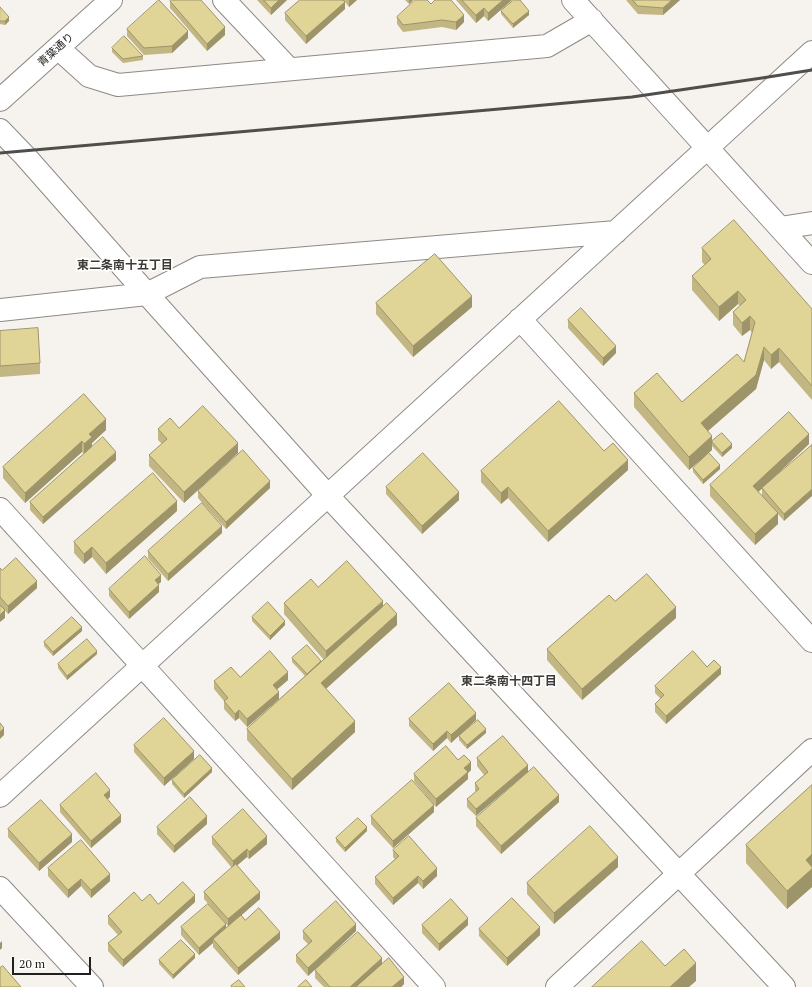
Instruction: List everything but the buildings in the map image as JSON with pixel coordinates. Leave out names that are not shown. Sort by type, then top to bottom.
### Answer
[{"type":"street","name":"青葉通り","points":[[0,100],[111,0]]},
{"type":"street","points":[[224,0],[289,69]]},
{"type":"street","points":[[573,0],[812,263]]},
{"type":"street","points":[[58,48],[89,76],[118,85],[547,46],[592,20]]},
{"type":"street","points":[[0,796],[812,52]]},
{"type":"street","points":[[0,130],[328,496],[784,987]]},
{"type":"street","points":[[780,228],[812,223]]},
{"type":"street","points":[[0,310],[147,294],[200,267],[616,232]]},
{"type":"street","points":[[520,319],[812,641]]},
{"type":"street","points":[[0,509],[434,987]]},
{"type":"street","points":[[557,987],[812,750]]},
{"type":"street","points":[[0,888],[92,987]]},
{"type":"railway","points":[[0,153],[632,97],[812,70]]},
{"type":"district","name":"東二条南十五丁目","points":[[125,266]]},
{"type":"district","name":"東二条南十四丁目","points":[[509,682]]}]
